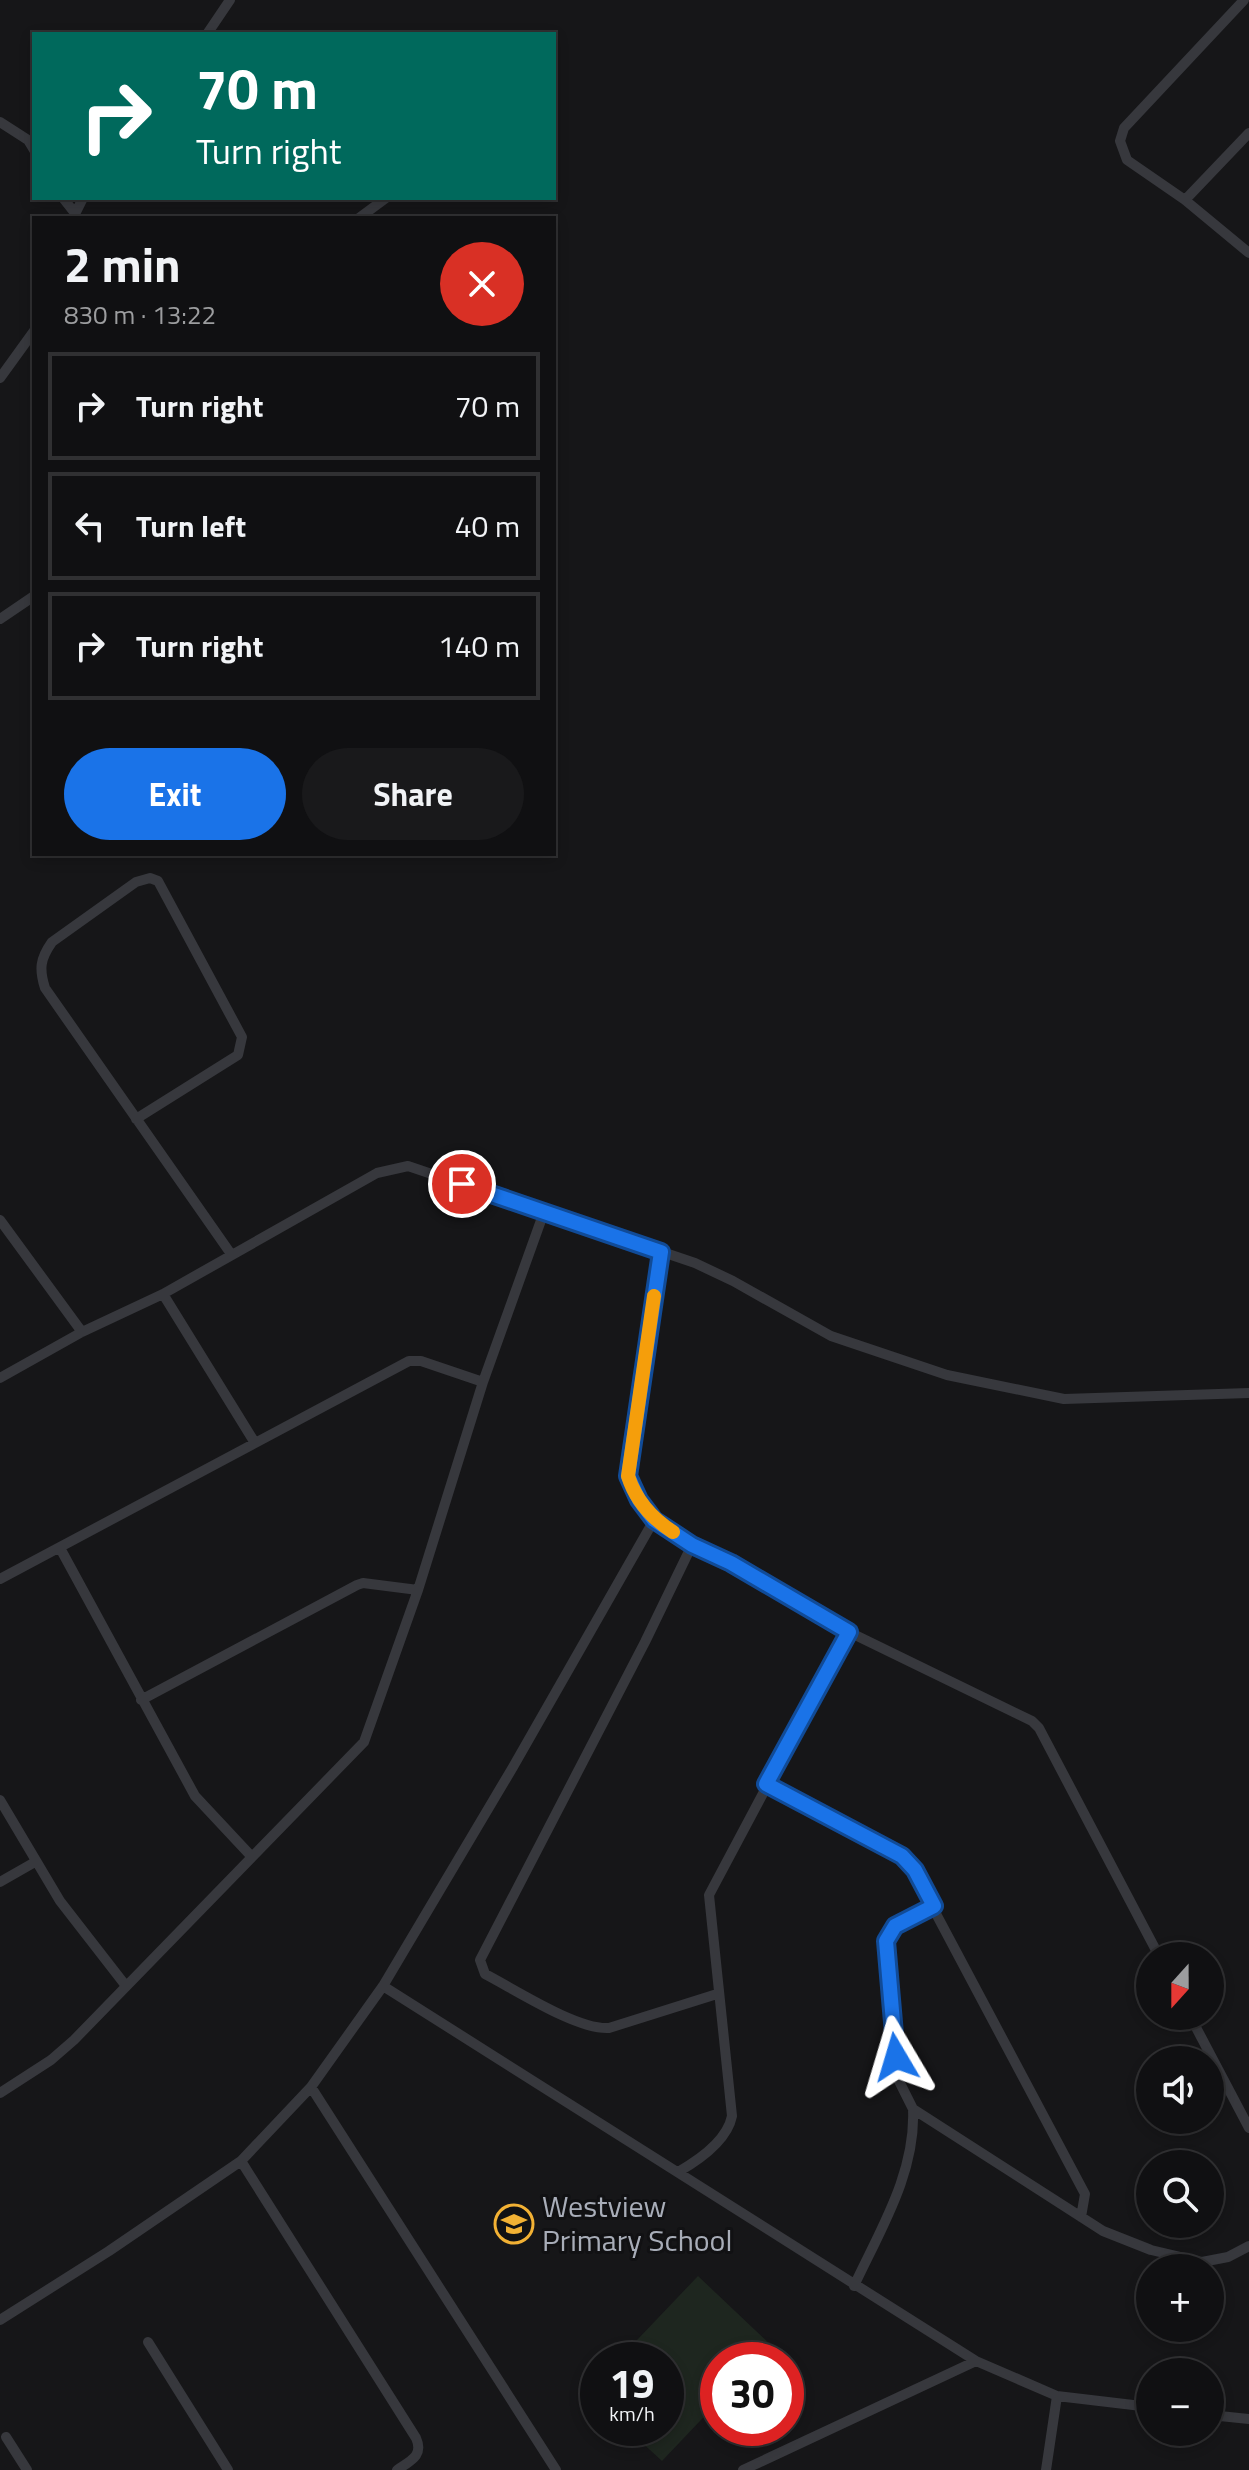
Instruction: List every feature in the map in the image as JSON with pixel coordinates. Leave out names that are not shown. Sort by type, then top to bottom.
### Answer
[{"type":"street","points":[[208,32],[230,0]]},
{"type":"street","points":[[1244,0],[1120,135],[1120,148],[1127,160],[1185,200],[1249,253]]},
{"type":"street","points":[[0,122],[28,140],[32,147]]},
{"type":"street","points":[[1185,200],[1249,133]]},
{"type":"street","points":[[362,216],[383,200]]},
{"type":"street","points":[[0,378],[32,334]]},
{"type":"street","points":[[0,619],[32,597]]},
{"type":"street","points":[[136,1119],[238,1055],[242,1037],[158,881],[150,878],[136,882],[52,942],[44,953],[40,970],[45,988],[136,1119],[231,1254]]},
{"type":"street","points":[[0,1378],[82,1332],[163,1294],[377,1173],[408,1166],[661,1252],[733,1281],[831,1336],[947,1375],[1064,1399],[1249,1393]]},
{"type":"street","points":[[0,2093],[51,2060],[364,1742],[418,1590],[483,1382],[544,1212]]},
{"type":"street","points":[[0,1220],[82,1332]]},
{"type":"street","points":[[661,1252],[628,1476],[639,1500],[654,1520],[692,1545],[731,1563],[849,1632],[1007,1708],[1039,1728],[1152,1942]]},
{"type":"street","points":[[163,1294],[255,1443]]},
{"type":"street","points":[[0,1579],[409,1361],[421,1361],[483,1382]]},
{"type":"street","points":[[0,2320],[109,2251],[241,2161],[311,2087],[383,1986],[654,1520]]},
{"type":"street","points":[[692,1545],[480,1960],[485,1974],[596,2028],[609,2028],[717,1994]]},
{"type":"street","points":[[60,1548],[202,1806],[252,1857]]},
{"type":"street","points":[[141,1700],[357,1585],[363,1583],[418,1590]]},
{"type":"street","points":[[678,2172],[696,2162],[730,2125],[732,2116],[709,1895],[849,1632]]},
{"type":"street","points":[[766,1784],[902,1856],[915,1870],[1085,2194],[1081,2217]]},
{"type":"street","points":[[0,1800],[60,1901],[126,1986]]},
{"type":"street","points":[[0,1882],[35,1862]]},
{"type":"street","points":[[854,2286],[907,2171],[914,2130],[913,2109],[899,2081],[886,1941],[895,1926],[934,1906]]},
{"type":"street","points":[[383,1986],[976,2361],[1057,2396],[1136,2405]]},
{"type":"street","points":[[1197,2030],[1249,2128]]},
{"type":"street","points":[[311,2087],[556,2470]]},
{"type":"street","points":[[913,2109],[1103,2231],[1189,2260],[1214,2261],[1249,2246]]},
{"type":"street","points":[[241,2161],[416,2438],[420,2449],[418,2455],[397,2470]]},
{"type":"street","points":[[148,2342],[228,2470]]},
{"type":"street","points":[[743,2470],[976,2361]]},
{"type":"street","points":[[1046,2470],[1057,2396]]},
{"type":"street","points":[[1224,2416],[1249,2419]]},
{"type":"street","points":[[6,2437],[27,2470]]},
{"type":"shaded area","points":[[698,2276],[768,2342],[700,2342],[700,2421],[684,2438],[684,2342],[635,2342]]},
{"type":"shaded area","points":[[646,2446],[676,2446],[662,2461]]},
{"type":"slow traffic","points":[[654,1296],[628,1476],[639,1500],[654,1520],[673,1532]]},
{"type":"place","name":"Westview Primary School","points":[[514,2224]]},
{"type":"route","points":[[462,1184],[661,1252],[628,1476],[639,1500],[654,1520],[692,1545],[731,1563],[849,1632],[766,1784],[902,1856],[915,1870],[934,1906],[895,1926],[886,1941],[896,2057]]}]
